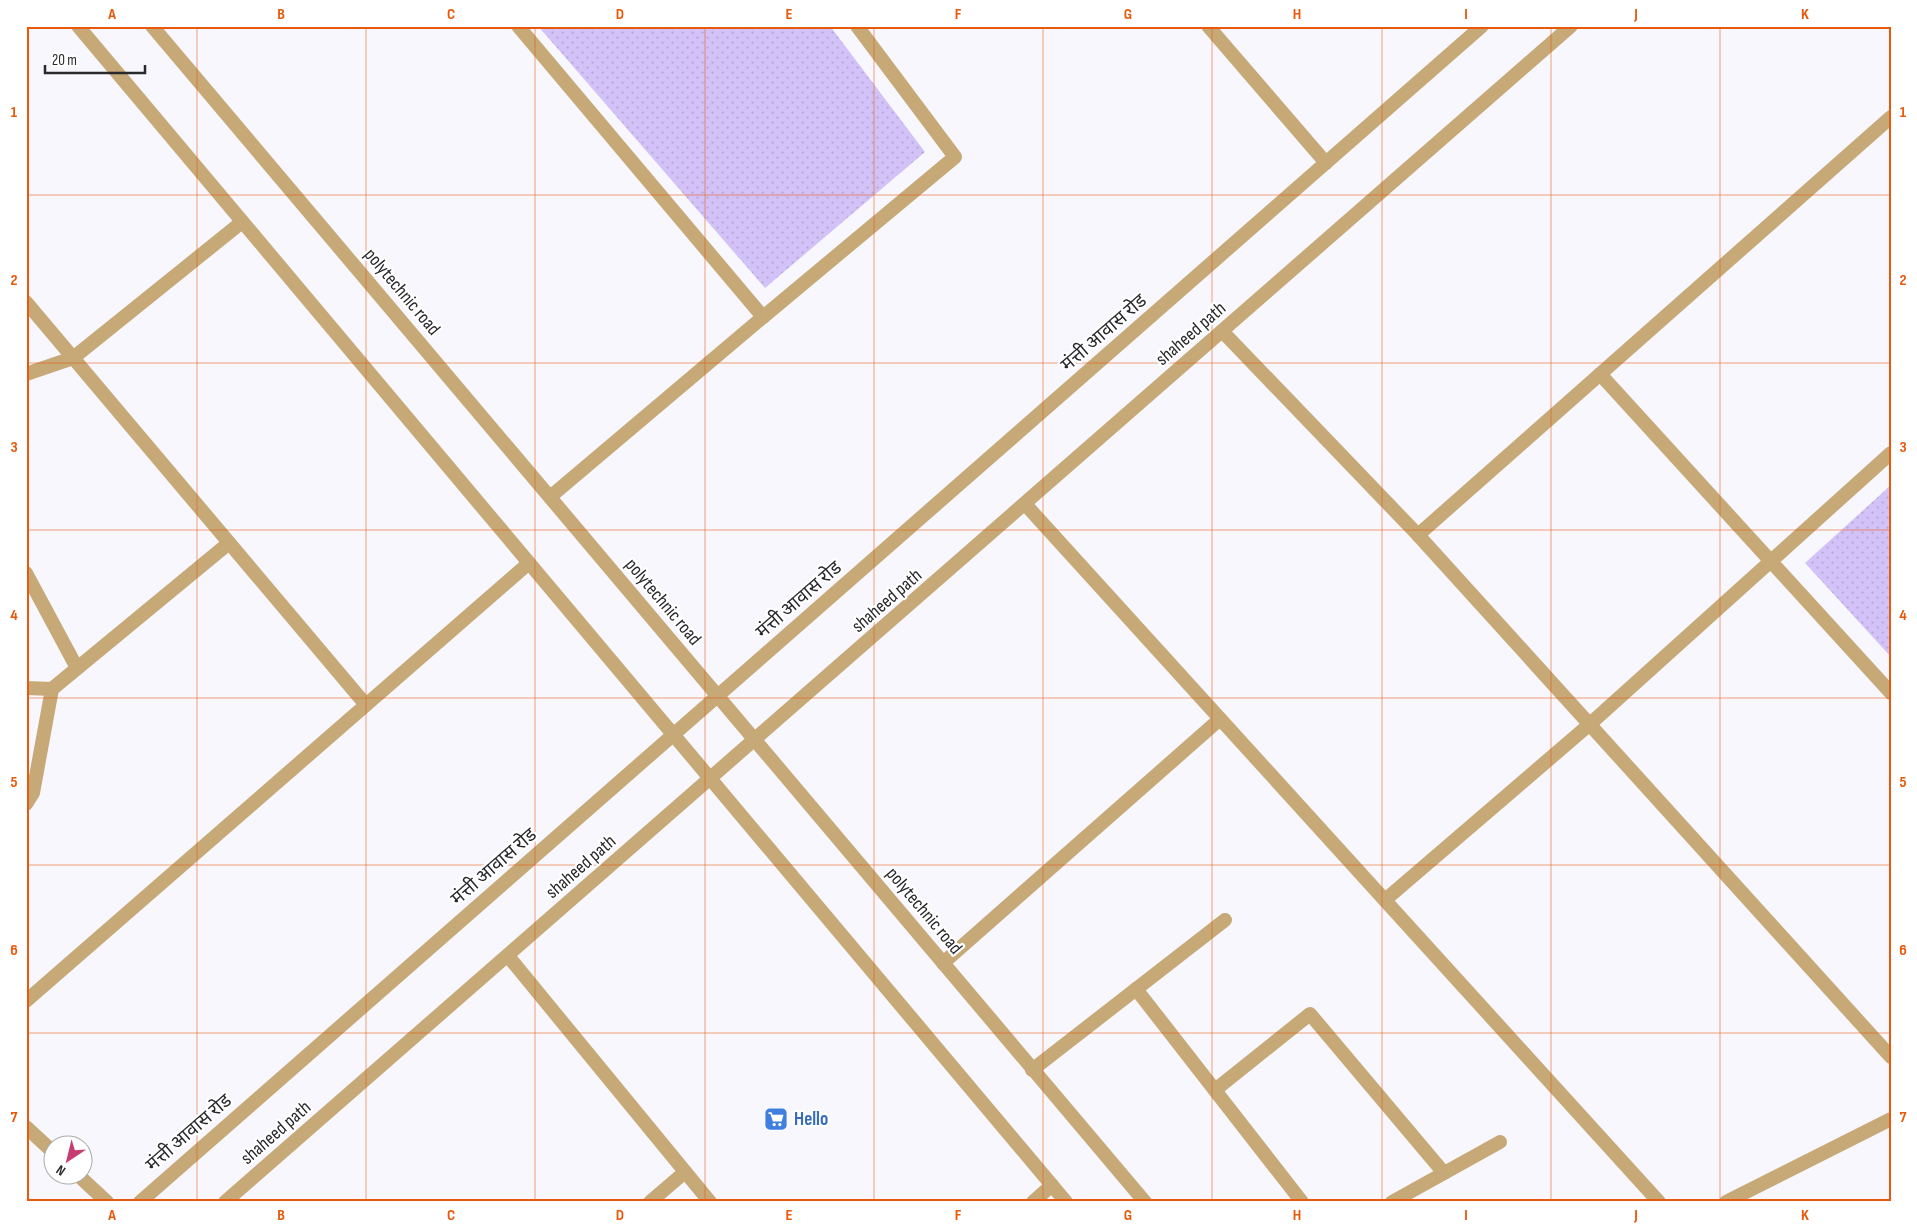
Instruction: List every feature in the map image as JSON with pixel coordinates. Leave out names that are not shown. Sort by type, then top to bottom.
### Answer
[{"type":"street","points":[[78,26],[1066,1202]]},
{"type":"street","name":"polytechnic road","points":[[152,26],[1144,1202]]},
{"type":"street","points":[[518,26],[763,317]]},
{"type":"street","points":[[550,497],[955,157],[857,26]]},
{"type":"street","points":[[1208,26],[1326,164]]},
{"type":"street","name":"मंत्ती आवास रोड","points":[[140,1202],[1482,26]]},
{"type":"street","name":"shaheed path","points":[[225,1202],[1571,26]]},
{"type":"street","points":[[1418,535],[1891,117]]},
{"type":"street","points":[[26,374],[74,358],[242,222]]},
{"type":"street","points":[[26,302],[366,705]]},
{"type":"street","points":[[1222,331],[1418,535],[1891,1057]]},
{"type":"street","points":[[1600,374],[1891,693]]},
{"type":"street","points":[[1385,900],[1590,724],[1891,453]]},
{"type":"street","points":[[1025,504],[1659,1202]]},
{"type":"street","points":[[26,804],[33,793],[52,689],[229,543]]},
{"type":"street","points":[[26,1002],[529,563]]},
{"type":"street","points":[[26,574],[77,668]]},
{"type":"street","points":[[26,688],[52,689]]},
{"type":"street","points":[[943,963],[1220,719]]},
{"type":"street","points":[[1032,1070],[1225,920]]},
{"type":"street","points":[[508,956],[710,1202]]},
{"type":"street","points":[[1136,989],[1302,1202]]},
{"type":"street","points":[[1215,1090],[1310,1014],[1444,1173]]},
{"type":"street","points":[[1726,1202],[1891,1118]]},
{"type":"street","points":[[26,1127],[42,1142]]},
{"type":"street","points":[[1392,1202],[1500,1142]]},
{"type":"street","points":[[650,1202],[686,1172]]},
{"type":"street","points":[[1033,1202],[1052,1185]]},
{"type":"street","points":[[90,1186],[107,1202]]},
{"type":"shaded area","points":[[538,26],[830,26],[925,152],[765,288]]},
{"type":"shaded area","points":[[1891,485],[1891,657],[1805,563]]},
{"type":"place","name":"Hello","points":[[776,1119]]}]
